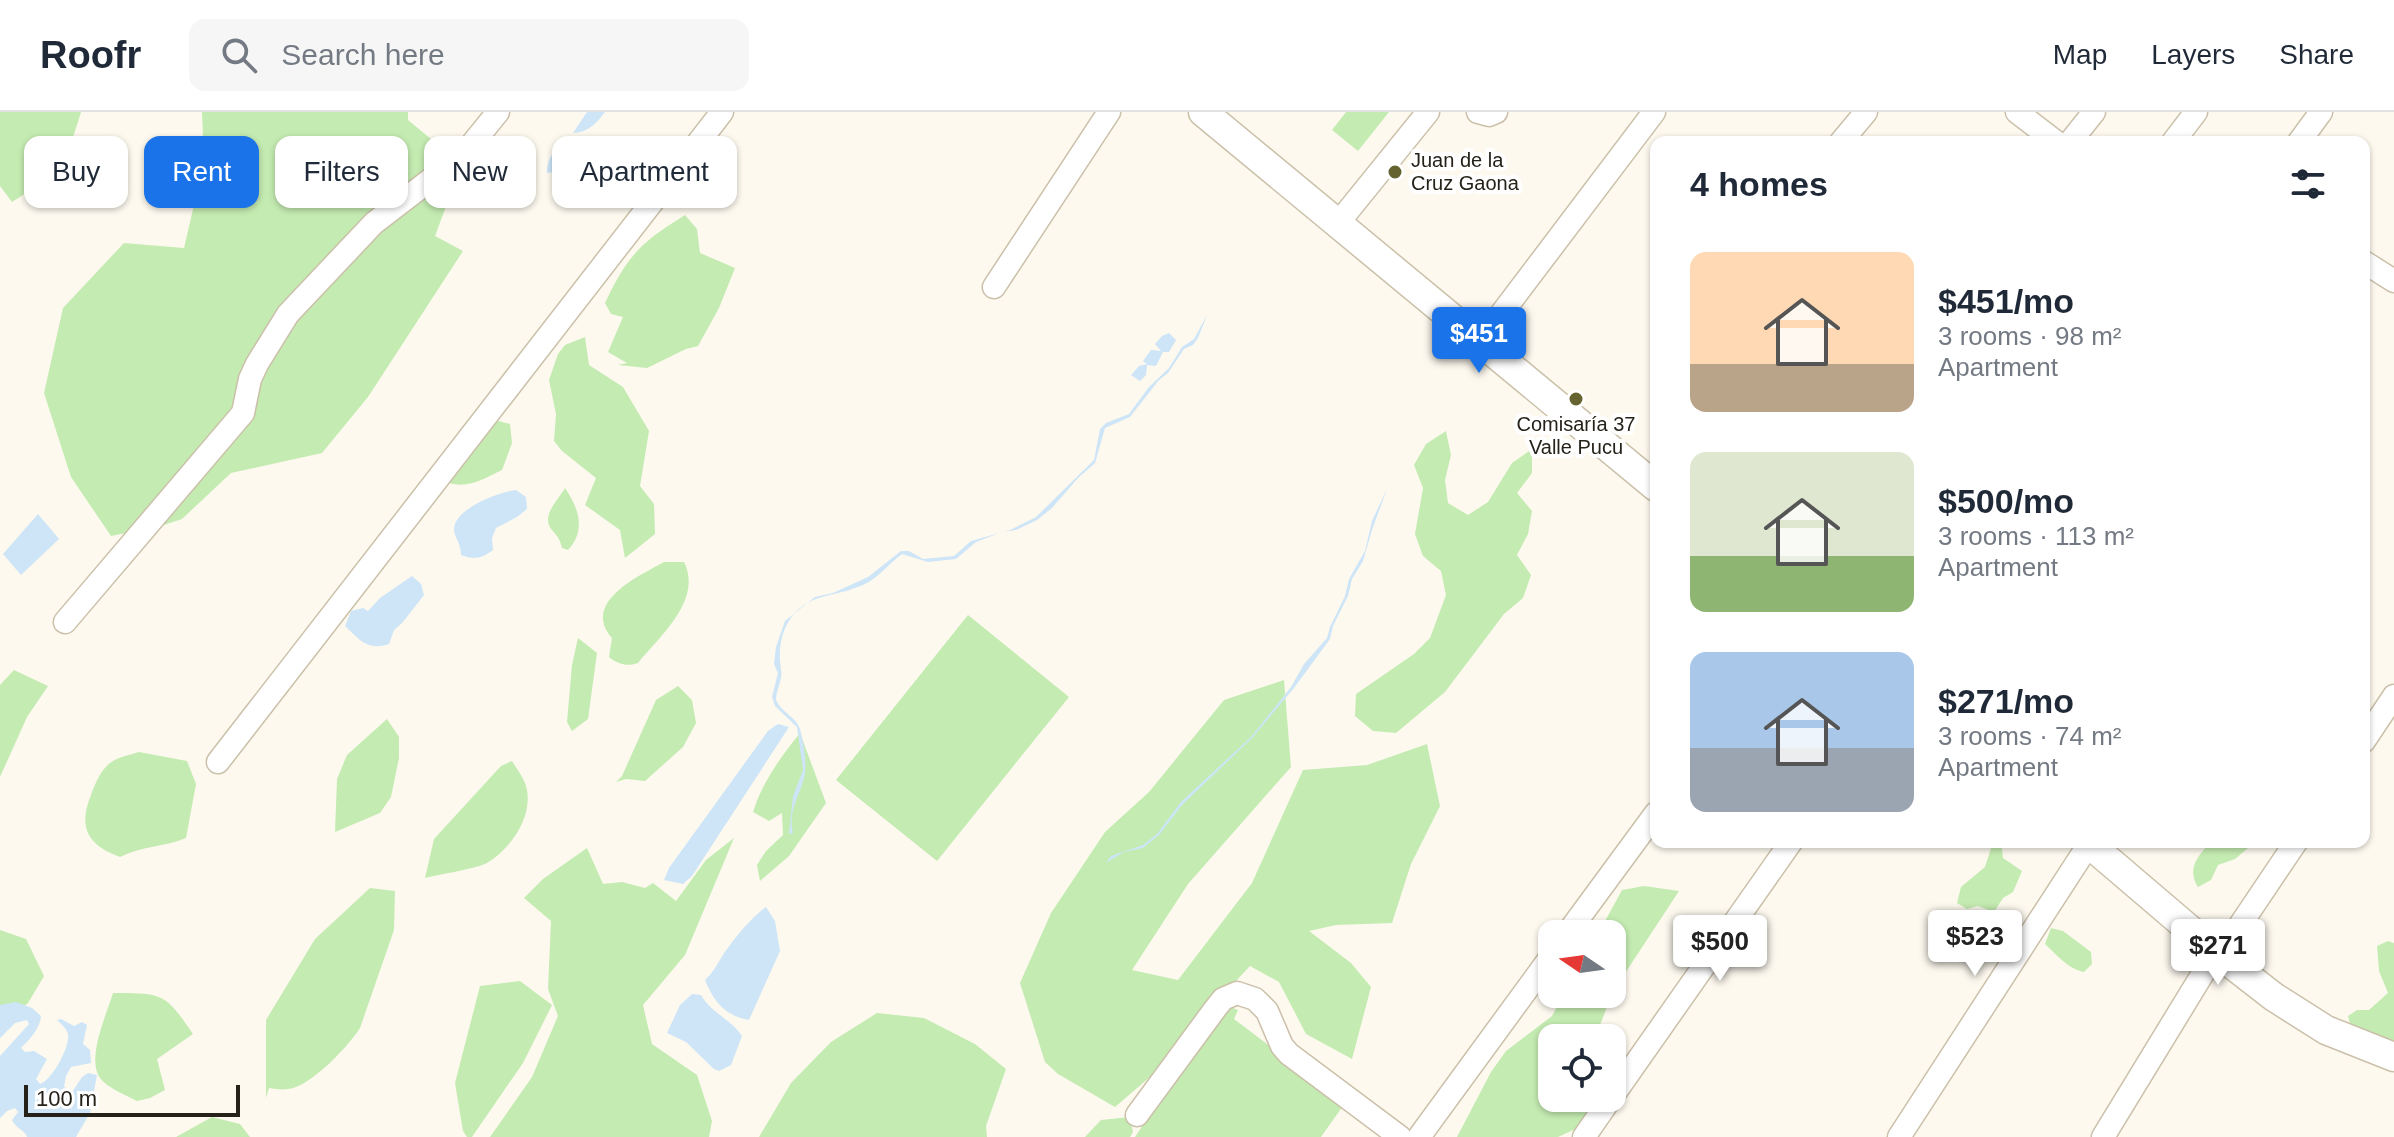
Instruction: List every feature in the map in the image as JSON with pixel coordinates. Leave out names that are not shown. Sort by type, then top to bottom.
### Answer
[{"type":"main road","points":[[1203,112],[1650,482]]},
{"type":"main road","points":[[2094,848],[2274,997],[2326,1030],[2394,1057]]},
{"type":"street","points":[[65,622],[243,413],[250,379],[288,314],[374,223],[464,154],[498,112]]},
{"type":"street","points":[[218,762],[722,112]]},
{"type":"street","points":[[994,287],[1109,112]]},
{"type":"street","points":[[1339,222],[1428,112]]},
{"type":"street","points":[[1478,112],[1489,115],[1496,112]]},
{"type":"street","points":[[1480,342],[1654,112]]},
{"type":"street","points":[[1846,136],[1866,112]]},
{"type":"street","points":[[2017,112],[2048,136]]},
{"type":"street","points":[[2075,136],[2094,112]]},
{"type":"street","points":[[2178,136],[2196,112]]},
{"type":"street","points":[[2303,136],[2321,112]]},
{"type":"street","points":[[2370,266],[2394,281]]},
{"type":"street","points":[[2370,732],[2394,696]]},
{"type":"street","points":[[1577,920],[1650,821]]},
{"type":"street","points":[[1626,1077],[1787,848]]},
{"type":"street","points":[[1899,1137],[2085,848]]},
{"type":"street","points":[[2103,1137],[2218,953],[2292,848]]},
{"type":"street","points":[[1419,1137],[1538,974]]},
{"type":"street","points":[[1137,1115],[1223,999],[1242,993],[1261,1004],[1289,1054],[1400,1137]]},
{"type":"street","points":[[1584,1137],[1602,1112]]},
{"type":"green space","points":[[0,112],[81,112],[73,136],[24,136],[24,194],[12,202],[0,186]]},
{"type":"green space","points":[[202,112],[408,112],[408,120],[427,136],[424,136],[424,208],[445,208],[435,236],[463,251],[368,397],[322,453],[231,473],[182,519],[111,536],[71,477],[44,393],[63,308],[124,243],[184,248],[193,208],[259,208],[259,136],[203,136]]},
{"type":"green space","points":[[1346,112],[1389,112],[1358,151],[1332,130]]},
{"type":"green space","points":[[685,215],[697,229],[700,253],[735,268],[719,308],[698,346],[647,368],[618,365],[627,363],[608,352],[623,317],[611,314],[605,303],[629,261],[646,242]]},
{"type":"green space","points":[[585,337],[589,365],[623,387],[649,431],[640,486],[654,504],[655,534],[625,558],[620,530],[585,505],[596,478],[554,441],[556,414],[549,380],[558,354],[565,345]]},
{"type":"green space","points":[[491,419],[510,424],[512,443],[502,470],[470,484],[449,483],[454,467]]},
{"type":"green space","points":[[1446,431],[1451,455],[1445,480],[1448,503],[1468,515],[1488,502],[1512,463],[1532,449],[1532,473],[1517,493],[1532,511],[1528,534],[1517,555],[1531,575],[1523,598],[1504,614],[1445,692],[1396,733],[1373,731],[1355,716],[1356,694],[1414,654],[1430,638],[1446,595],[1441,571],[1423,556],[1415,534],[1423,488],[1414,465],[1426,444]]},
{"type":"green space","points":[[565,488],[577,511],[579,527],[568,550],[562,548],[548,520],[551,509]]},
{"type":"green space","points":[[664,562],[684,562],[688,590],[684,604],[638,663],[627,665],[616,661],[609,657],[612,638],[604,625],[608,602],[628,583]]},
{"type":"green space","points":[[968,615],[1069,697],[937,861],[836,780]]},
{"type":"green space","points":[[578,638],[597,653],[588,719],[572,731],[567,722],[572,665]]},
{"type":"green space","points":[[14,670],[48,686],[27,717],[0,777],[0,685]]},
{"type":"green space","points":[[1284,680],[1291,767],[1188,884],[1132,970],[1178,980],[1252,883],[1303,770],[1367,765],[1427,744],[1440,806],[1411,864],[1392,923],[1336,925],[1309,931],[1351,963],[1371,987],[1352,1059],[1306,1034],[1279,982],[1250,966],[1203,1016],[1165,1064],[1115,1107],[1058,1074],[1045,1062],[1020,983],[1051,913],[1105,832],[1149,792],[1224,700]]},
{"type":"green space","points":[[678,686],[692,700],[696,723],[683,747],[645,781],[626,779],[616,782],[622,776],[656,700]]},
{"type":"green space","points":[[387,719],[399,737],[399,758],[391,797],[380,813],[335,832],[337,779],[347,755]]},
{"type":"green space","points":[[800,733],[826,803],[789,856],[760,881],[757,865],[783,835],[782,813],[769,821],[753,812],[773,770]]},
{"type":"green space","points":[[139,752],[187,761],[196,784],[186,838],[120,857],[93,841],[88,834],[85,816],[96,782],[106,766],[116,759]]},
{"type":"green space","points":[[512,761],[524,780],[528,794],[524,818],[513,839],[487,863],[425,878],[434,839],[501,766]]},
{"type":"green space","points":[[734,838],[685,955],[643,1005],[652,1044],[697,1075],[712,1121],[709,1137],[490,1137],[532,1077],[558,1016],[548,989],[551,921],[524,898],[543,879],[587,848],[603,884],[622,882],[645,888],[653,883],[676,901],[706,860]]},
{"type":"green space","points":[[1991,848],[2002,848],[2003,858],[2022,871],[2013,892],[2003,898],[1994,912],[1978,906],[1967,909],[1957,903],[1961,887],[1985,867]]},
{"type":"green space","points":[[2206,848],[2248,848],[2235,859],[2218,865],[2211,880],[2198,887],[2193,874]]},
{"type":"green space","points":[[1644,886],[1679,891],[1626,972],[1626,920],[1606,920],[1622,890]]},
{"type":"green space","points":[[370,888],[395,891],[394,930],[360,1028],[319,1073],[297,1086],[269,1088],[266,1098],[266,1020],[315,939]]},
{"type":"green space","points":[[2051,928],[2063,931],[2091,952],[2092,964],[2084,972],[2068,964],[2045,944]]},
{"type":"green space","points":[[0,930],[26,939],[44,976],[28,1003],[0,1025]]},
{"type":"green space","points":[[2388,941],[2394,943],[2394,1043],[2351,1028],[2348,1016],[2357,1010],[2369,1010],[2388,993],[2379,971],[2377,946]]},
{"type":"green space","points":[[520,981],[552,1005],[523,1063],[472,1137],[467,1137],[463,1131],[455,1083],[480,986]]},
{"type":"green space","points":[[113,993],[161,998],[176,1010],[193,1034],[157,1059],[165,1090],[150,1098],[137,1101],[117,1091],[103,1082],[96,1070],[96,1048]]},
{"type":"green space","points":[[1223,1004],[1238,1010],[1234,1019],[1345,1103],[1321,1137],[1135,1137]]},
{"type":"green space","points":[[1556,1008],[1607,1008],[1600,1024],[1541,1024]]},
{"type":"green space","points":[[877,1013],[924,1018],[975,1044],[1006,1069],[986,1126],[987,1137],[759,1137],[791,1083],[831,1042]]},
{"type":"green space","points":[[1538,1027],[1538,1112],[1599,1112],[1600,1118],[1558,1137],[1457,1137],[1491,1072],[1506,1051]]},
{"type":"green space","points":[[212,1117],[240,1124],[250,1137],[176,1137]]},
{"type":"green space","points":[[1130,1117],[1133,1132],[1130,1137],[1085,1137],[1101,1120]]},
{"type":"water","points":[[587,112],[605,112],[591,127],[573,133]]},
{"type":"water","points":[[551,156],[552,172],[547,173],[548,164]]},
{"type":"water","points":[[1207,315],[1193,345],[1184,349],[1168,373],[1130,417],[1105,428],[1095,463],[1037,520],[1016,530],[1004,532],[1036,517],[1094,460],[1100,429],[1106,423],[1129,414],[1149,387],[1169,368],[1182,347],[1194,339]]},
{"type":"water","points":[[1169,333],[1176,340],[1169,352],[1163,352],[1156,366],[1147,365],[1146,375],[1140,381],[1131,375],[1139,366],[1147,364],[1143,361],[1151,350],[1161,351],[1155,344]]},
{"type":"water","points":[[1387,489],[1363,561],[1352,579],[1330,639],[1294,688],[1252,738],[1182,805],[1159,835],[1143,848],[1124,852],[1106,863],[1111,856],[1143,845],[1157,834],[1181,802],[1251,737],[1291,687],[1304,664],[1327,638],[1349,579],[1365,551],[1372,521]]},
{"type":"water","points":[[516,490],[526,497],[527,509],[496,528],[492,538],[493,550],[477,558],[461,555],[454,530],[461,515],[489,498]]},
{"type":"water","points":[[38,514],[59,539],[21,575],[3,554]]},
{"type":"water","points":[[1000,533],[976,542],[956,559],[928,562],[902,554],[869,582],[805,605],[815,597],[833,593],[868,577],[901,551],[909,551],[923,559],[954,556],[971,541]]},
{"type":"water","points":[[412,576],[421,584],[424,595],[394,630],[389,644],[369,645],[345,626],[351,611],[363,608],[368,611],[380,598]]},
{"type":"water","points":[[797,612],[786,625],[780,646],[781,677],[776,700],[798,725],[805,757],[805,773],[793,809],[793,833],[789,834],[793,796],[803,770],[797,727],[775,706],[772,697],[778,673],[774,664],[776,647],[785,621]]},
{"type":"water","points":[[778,724],[789,727],[692,876],[683,884],[664,880],[669,868],[768,731]]},
{"type":"water","points":[[766,907],[775,921],[780,951],[749,1020],[721,1007],[705,980],[740,932]]},
{"type":"water","points":[[692,994],[701,995],[742,1036],[731,1065],[719,1071],[686,1042],[667,1033],[680,1005]]},
{"type":"water","points":[[16,1002],[32,1008],[41,1016],[31,1038],[21,1048],[47,1059],[36,1079],[40,1084],[54,1071],[68,1041],[64,1026],[57,1020],[74,1026],[82,1022],[87,1025],[83,1044],[90,1050],[91,1063],[71,1067],[64,1087],[73,1091],[88,1073],[97,1075],[90,1113],[76,1137],[27,1137],[12,1120],[18,1112],[15,1108],[0,1118],[0,1056],[29,1024],[27,1020],[15,1023],[0,1038],[0,1005]]},
{"type":"place","name":"Juan de la Cruz Gaona","points":[[1395,172]]},
{"type":"place","name":"Comisaría 37 Valle Pucu","points":[[1576,399]]}]
